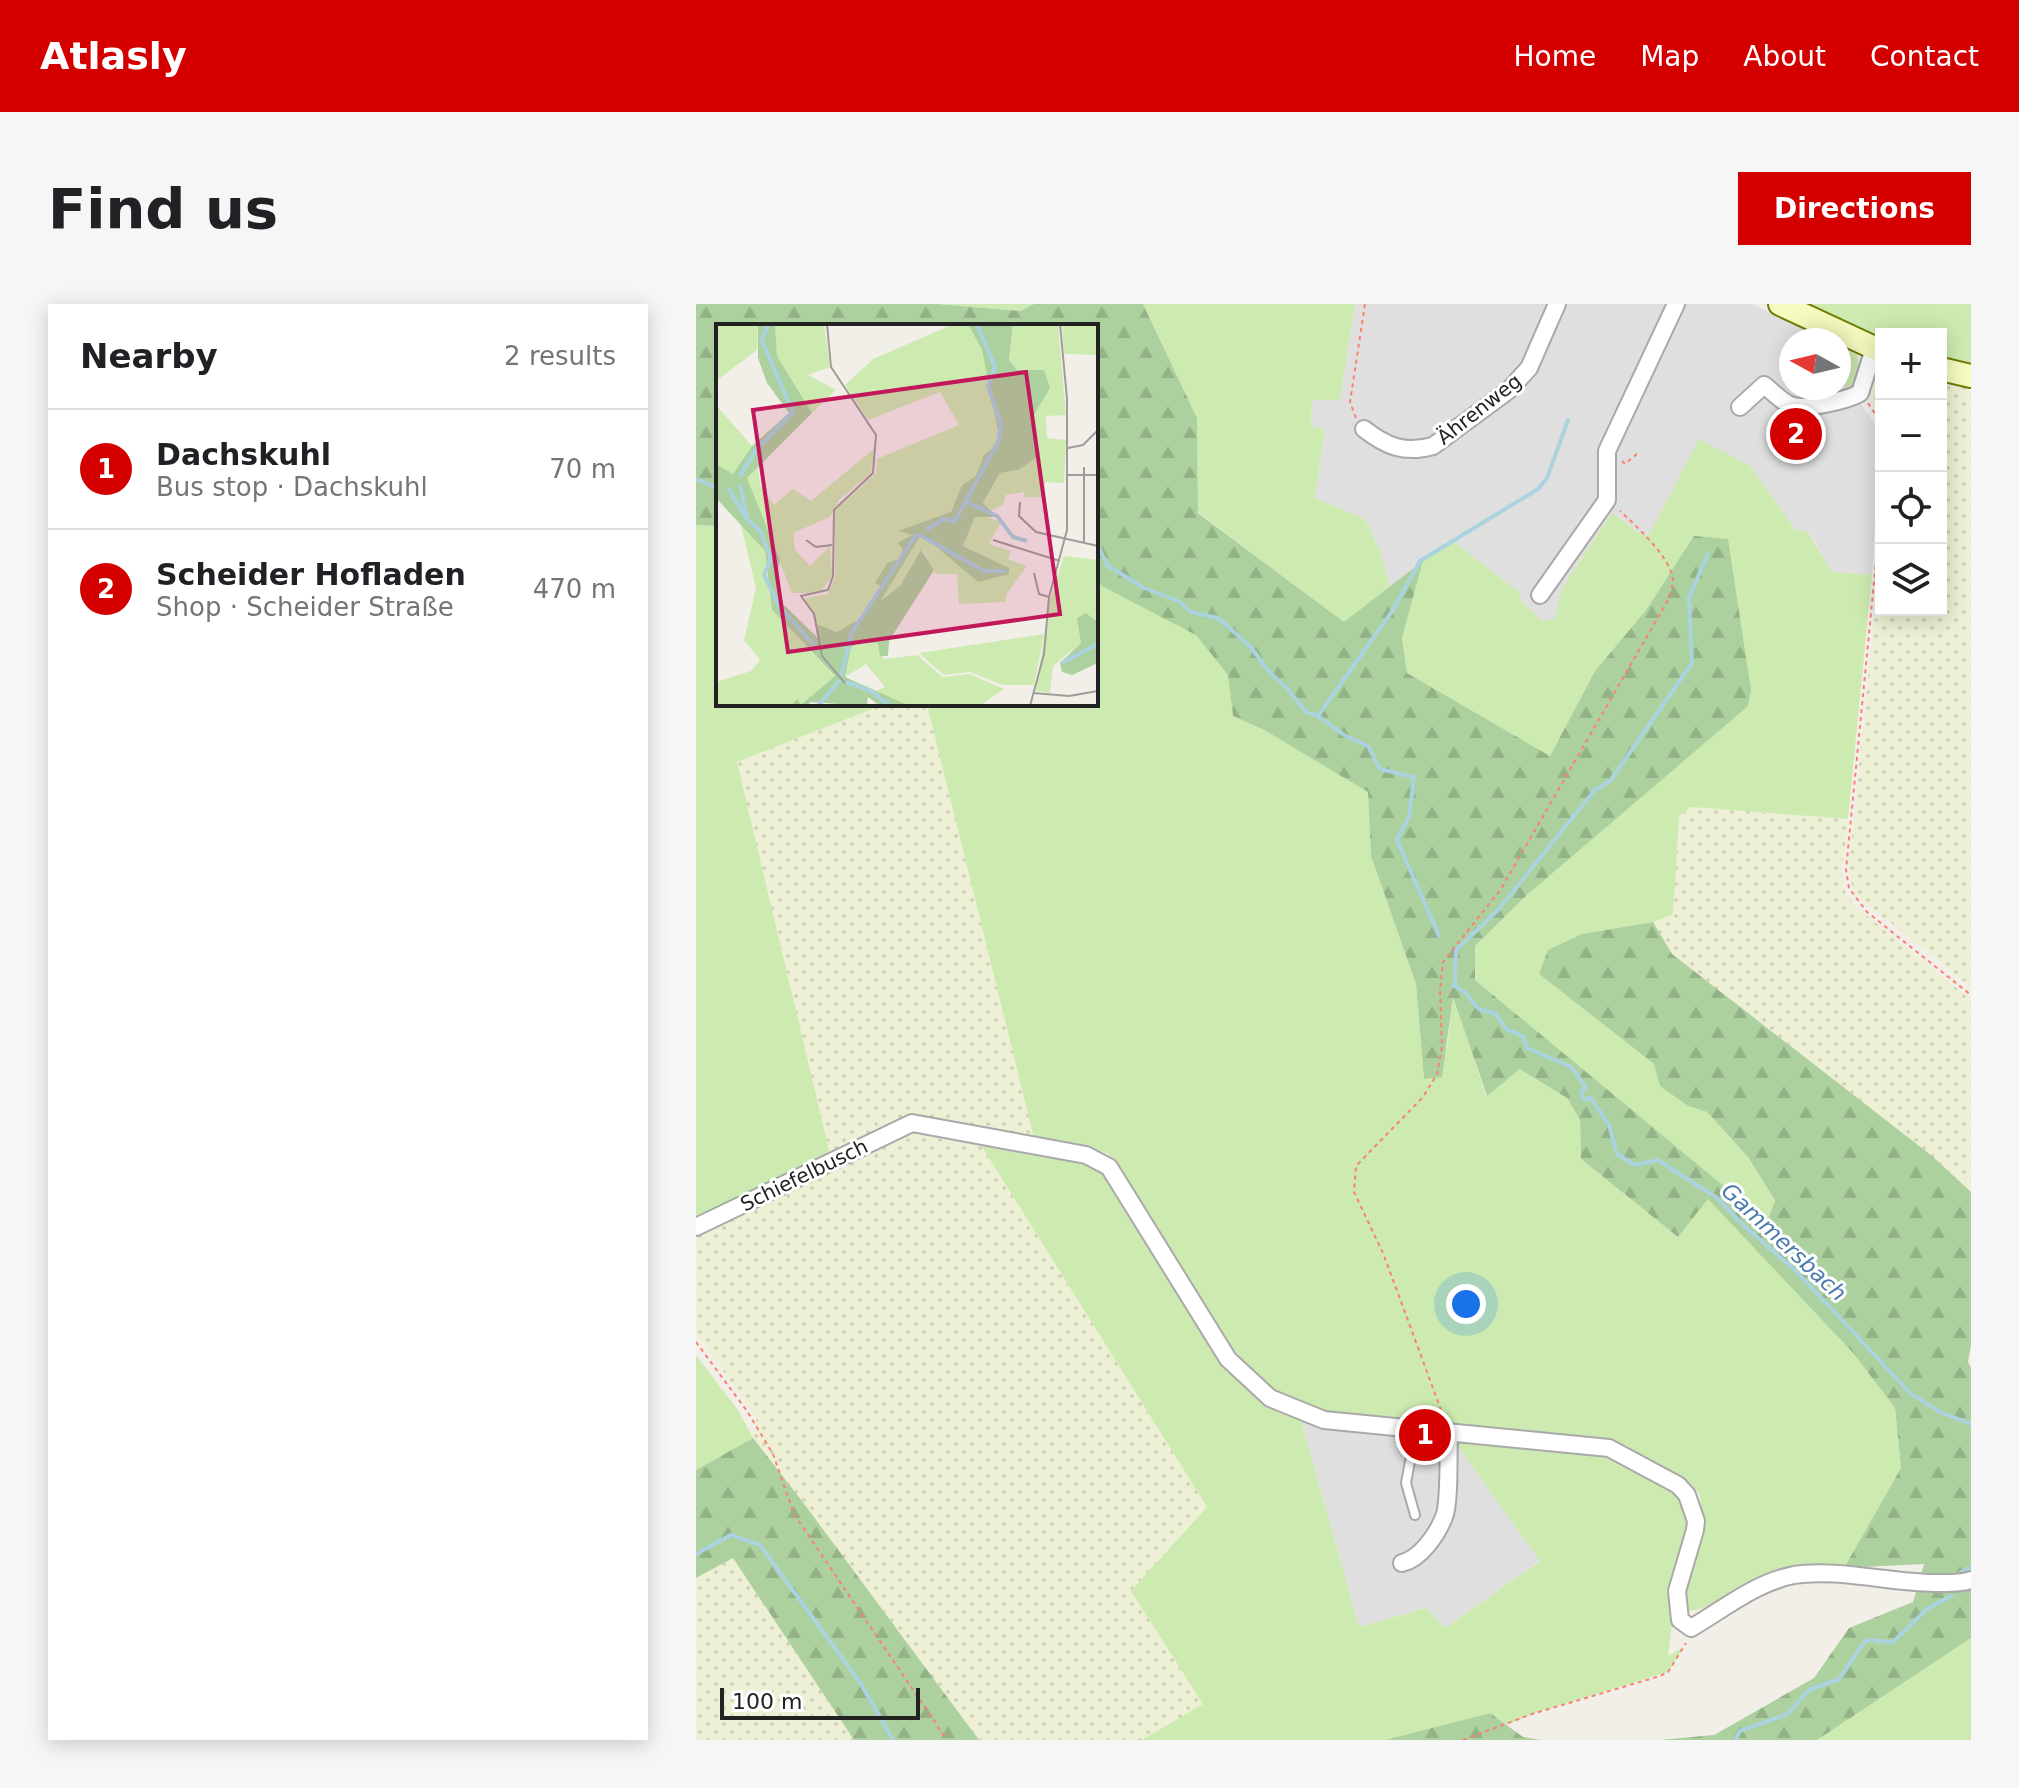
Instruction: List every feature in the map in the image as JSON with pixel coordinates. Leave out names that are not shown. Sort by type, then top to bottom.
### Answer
[{"type":"main road","points":[[1780,304],[1875,349]]},
{"type":"main road","points":[[1947,370],[1971,376]]},
{"type":"street","name":"Ährenweg","points":[[1364,429],[1385,445],[1418,450],[1433,446],[1509,390],[1529,368],[1557,304]]},
{"type":"street","points":[[1540,595],[1607,500],[1607,451],[1676,304]]},
{"type":"street","points":[[1740,407],[1764,385],[1791,406],[1851,398],[1860,393],[1875,357]]},
{"type":"street","name":"Schiefelbusch","points":[[696,1227],[912,1123],[1086,1155],[1109,1167],[1228,1359],[1270,1398],[1324,1420],[1416,1429]]},
{"type":"street","points":[[1416,1429],[1609,1448],[1678,1485],[1687,1495],[1696,1521],[1677,1591],[1680,1620],[1691,1628],[1751,1590],[1794,1575],[1841,1575],[1914,1583],[1963,1583],[1971,1580]]},
{"type":"street","points":[[1402,1563],[1413,1561],[1445,1516],[1449,1433]]},
{"type":"lane","points":[[1415,1515],[1406,1483],[1416,1429]]},
{"type":"path","points":[[1364,429],[1350,402],[1365,304]]},
{"type":"path","points":[[1860,393],[1875,414]]},
{"type":"path","points":[[1449,1433],[1383,1253],[1354,1192],[1356,1166],[1423,1097],[1437,1074],[1442,1047],[1440,991],[1443,962],[1501,889],[1668,600],[1673,583],[1671,570],[1646,535],[1607,500]]},
{"type":"path","points":[[1878,544],[1846,870],[1849,888],[1867,912],[1971,995]]},
{"type":"path","points":[[696,1342],[747,1411],[773,1454],[794,1514],[947,1740]]},
{"type":"path","points":[[1463,1740],[1532,1714],[1660,1676],[1668,1672],[1684,1647],[1691,1628]]},
{"type":"shaded area","points":[[1355,304],[1753,304],[1802,328],[1779,328],[1779,400],[1851,400],[1851,390],[1875,424],[1872,575],[1832,572],[1809,532],[1796,530],[1750,466],[1649,535],[1642,535],[1611,514],[1560,592],[1557,618],[1542,621],[1521,601],[1444,547],[1390,588],[1380,551],[1365,519],[1315,498],[1325,429],[1311,428],[1312,400],[1340,399]]},
{"type":"shaded area","points":[[1301,1420],[1454,1441],[1542,1559],[1445,1628],[1425,1608],[1359,1627]]},
{"type":"green space","points":[[696,304],[938,304],[1021,311],[1034,304],[1143,304],[1197,418],[1198,513],[1344,622],[1423,561],[1402,638],[1407,673],[1550,756],[1595,671],[1647,609],[1694,536],[1728,539],[1751,690],[1748,706],[1528,894],[1475,946],[1475,980],[1767,1222],[1775,1201],[1748,1157],[1707,1112],[1688,1106],[1660,1086],[1654,1064],[1539,974],[1548,950],[1582,934],[1653,922],[1672,954],[1932,1156],[1971,1192],[1971,1345],[1968,1362],[1971,1368],[1971,1638],[1817,1740],[1660,1740],[1714,1735],[1814,1678],[1849,1628],[1913,1602],[1924,1564],[1844,1568],[1901,1468],[1895,1408],[1854,1354],[1708,1199],[1678,1237],[1581,1159],[1580,1120],[1567,1098],[1520,1069],[1487,1096],[1453,997],[1442,1077],[1424,1079],[1416,984],[1371,856],[1368,792],[1264,730],[1233,716],[1228,675],[1196,635],[1098,584],[1098,324],[716,324],[716,526],[696,525]]},
{"type":"green space","points":[[938,304],[1034,304],[1022,311]]},
{"type":"green space","points":[[1143,304],[1355,304],[1340,400],[1312,400],[1311,427],[1325,429],[1315,498],[1365,519],[1380,551],[1390,588],[1345,623],[1198,512],[1197,418]]},
{"type":"green space","points":[[1805,304],[1971,304],[1971,364],[1947,359],[1947,328],[1875,328],[1875,336]]},
{"type":"green space","points":[[1851,352],[1857,355],[1860,372],[1851,391]]},
{"type":"green space","points":[[1875,361],[1875,407],[1873,404],[1868,383]]},
{"type":"green space","points":[[1947,377],[1971,383],[1971,987],[1862,900],[1852,887],[1849,868],[1875,608],[1875,616],[1947,616]]},
{"type":"green space","points":[[1699,439],[1750,466],[1796,530],[1808,532],[1832,572],[1872,575],[1848,819],[1691,807],[1679,816],[1673,914],[1653,922],[1582,934],[1539,974],[1654,1064],[1688,1106],[1707,1112],[1748,1157],[1775,1202],[1767,1223],[1475,980],[1475,946],[1528,894],[1647,609],[1595,671],[1550,756],[1407,673],[1402,638],[1423,561],[1454,542],[1520,593],[1521,601],[1542,621],[1556,618],[1560,592],[1612,513],[1642,535],[1649,535]]},
{"type":"green space","points":[[696,525],[716,526],[716,706],[880,706],[737,762],[830,1154],[696,1218]]},
{"type":"green space","points":[[1098,584],[1200,635],[1229,675],[1233,716],[1264,730],[1368,791],[1371,856],[1416,984],[1424,1079],[1447,1048],[1453,994],[1486,1096],[1520,1068],[1567,1098],[1580,1120],[1581,1159],[1678,1237],[1708,1198],[1854,1354],[1895,1408],[1901,1468],[1844,1568],[1794,1570],[1757,1577],[1710,1605],[1686,1611],[1685,1593],[1705,1530],[1699,1492],[1614,1442],[1454,1426],[1439,1415],[1432,1424],[1325,1413],[1275,1393],[1233,1355],[1108,1153],[1034,1138],[927,706],[1098,706]]},
{"type":"green space","points":[[880,706],[927,706],[1034,1138],[912,1116],[830,1154],[737,762]]},
{"type":"green space","points":[[1691,807],[1848,819],[1842,870],[1844,890],[1855,906],[1971,1000],[1971,1192],[1932,1156],[1672,954],[1653,922],[1673,914],[1679,816]]},
{"type":"green space","points":[[913,1132],[979,1142],[1207,1507],[1131,1591],[1204,1704],[1142,1740],[979,1740],[753,1438],[757,1417],[696,1334],[696,1234]]},
{"type":"green space","points":[[979,1142],[1087,1163],[1106,1176],[1266,1404],[1301,1420],[1359,1627],[1426,1608],[1445,1628],[1540,1561],[1454,1441],[1609,1456],[1664,1486],[1682,1502],[1687,1529],[1668,1590],[1672,1624],[1668,1656],[1684,1647],[1668,1672],[1532,1714],[1507,1725],[1490,1713],[1385,1740],[1142,1740],[1203,1704],[1131,1591],[1207,1507]]},
{"type":"green space","points":[[696,1355],[738,1410],[753,1438],[696,1470]]},
{"type":"green space","points":[[753,1438],[979,1740],[854,1740],[733,1558],[696,1578],[696,1470]]},
{"type":"green space","points":[[733,1558],[854,1740],[696,1740],[696,1578]]},
{"type":"green space","points":[[1971,1638],[1971,1740],[1817,1740]]},
{"type":"green space","points":[[1490,1713],[1523,1737],[1541,1740],[1385,1740]]},
{"type":"waterway","points":[[1318,716],[1393,610],[1420,561],[1538,489],[1547,478],[1568,420]]},
{"type":"waterway","name":"Gammersbach","points":[[696,479],[716,487]]},
{"type":"waterway","name":"Gammersbach","points":[[1098,545],[1107,565],[1142,587],[1178,601],[1191,612],[1218,618],[1250,646],[1306,712],[1368,746],[1380,769],[1414,777],[1409,817],[1397,840],[1439,936]]},
{"type":"waterway","points":[[1455,985],[1456,950],[1498,910],[1595,790],[1610,781],[1692,663],[1689,597],[1708,554]]},
{"type":"waterway","name":"Gammersbach","points":[[1453,985],[1466,993],[1479,1009],[1496,1014],[1506,1029],[1523,1036],[1527,1048],[1571,1067],[1586,1087],[1581,1092],[1584,1100],[1591,1098],[1609,1125],[1617,1154],[1635,1165],[1658,1160],[1717,1198],[1796,1271],[1911,1394],[1942,1413],[1971,1424]]},
{"type":"waterway","points":[[696,1554],[731,1535],[760,1545],[861,1684],[893,1740]]},
{"type":"waterway","points":[[1961,1572],[1971,1568]]},
{"type":"waterway","points":[[1735,1740],[1740,1731],[1787,1714],[1809,1690],[1839,1679],[1866,1640],[1893,1642],[1927,1609],[1951,1596]]},
{"type":"place","name":"Scheider Hofladen","points":[[1796,434]]},
{"type":"place","name":"Dachskuhl","points":[[1425,1435]]}]
